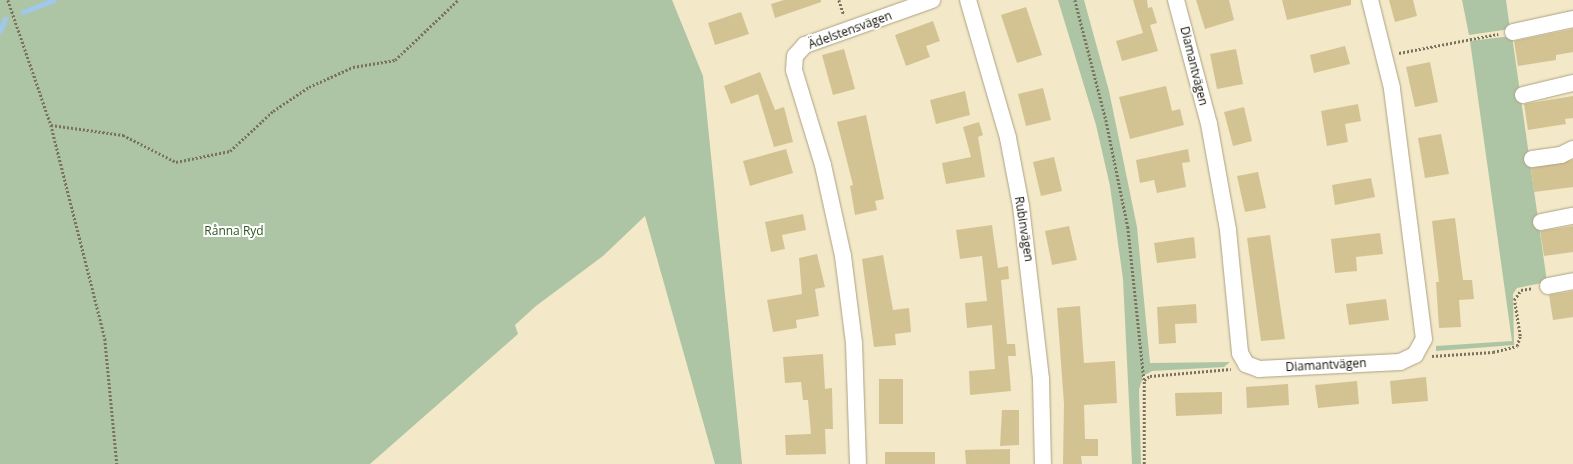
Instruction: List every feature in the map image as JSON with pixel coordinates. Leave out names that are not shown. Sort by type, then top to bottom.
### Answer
[{"type":"street","name":"Ädelstensvägen","points":[[858,464],[854,343],[843,256],[823,165],[794,70],[794,56],[805,45],[932,0]]},
{"type":"street","name":"Rubinvägen","points":[[968,0],[1008,138],[1021,206],[1041,379],[1042,464]]},
{"type":"street","name":"Diamantvägen","points":[[1176,0],[1208,124],[1228,230],[1240,353],[1246,364],[1259,369],[1400,362],[1415,355],[1424,339],[1392,88],[1370,0]]},
{"type":"street","points":[[1513,32],[1573,19]]},
{"type":"street","points":[[1523,95],[1573,83]]},
{"type":"street","points":[[1532,159],[1561,155],[1573,148]]},
{"type":"street","points":[[1541,222],[1573,216]]},
{"type":"street","points":[[1548,286],[1573,281]]},
{"type":"path","points":[[8,0],[51,124],[105,339],[117,464]]},
{"type":"path","points":[[51,124],[123,135],[176,162],[230,150],[273,111],[309,87],[353,67],[395,60],[458,0]]},
{"type":"path","points":[[839,0],[846,21]]},
{"type":"path","points":[[1075,0],[1106,120],[1128,226],[1144,380],[1144,464]]},
{"type":"path","points":[[1392,55],[1513,32]]},
{"type":"path","points":[[1431,356],[1493,352],[1517,346],[1520,336],[1514,300],[1521,290],[1548,286]]},
{"type":"path","points":[[1144,380],[1150,376],[1235,369]]},
{"type":"green space","name":"Rånna Ryd","points":[[0,0],[672,0],[703,76],[742,464],[715,464],[645,216],[603,256],[536,306],[515,325],[518,334],[370,464],[0,464]]},
{"type":"green space","points":[[1058,0],[1084,0],[1109,91],[1137,227],[1150,363],[1230,362],[1224,367],[1152,371],[1143,376],[1139,390],[1141,464],[1132,464],[1123,279],[1110,186],[1096,125]]},
{"type":"green space","points":[[1462,0],[1506,0],[1510,29],[1469,35]]},
{"type":"green space","points":[[1512,36],[1547,282],[1517,288],[1513,294],[1514,345],[1436,351],[1436,346],[1512,341],[1470,41]]},
{"type":"building","points":[[784,0],[821,0],[821,2],[775,18],[771,4]]},
{"type":"building","points":[[1133,0],[1147,0],[1148,8],[1152,7],[1157,23],[1150,25],[1158,51],[1122,61],[1116,41],[1143,33]]},
{"type":"building","points":[[1196,0],[1229,0],[1234,20],[1205,29]]},
{"type":"building","points":[[1282,0],[1351,0],[1351,5],[1287,20]]},
{"type":"building","points":[[1389,0],[1413,0],[1417,16],[1395,22]]},
{"type":"building","points":[[1026,7],[1042,55],[1017,63],[1001,15]]},
{"type":"building","points":[[741,12],[749,34],[715,45],[708,23]]},
{"type":"building","points":[[933,21],[940,41],[926,46],[930,57],[906,66],[895,35]]},
{"type":"building","points":[[1573,29],[1573,52],[1556,55],[1556,60],[1518,66],[1514,41]]},
{"type":"building","points":[[1345,46],[1350,64],[1314,73],[1310,55]]},
{"type":"building","points":[[844,49],[855,89],[833,95],[822,55]]},
{"type":"building","points":[[1236,49],[1243,84],[1217,89],[1210,54]]},
{"type":"building","points":[[1430,62],[1438,102],[1415,107],[1406,67]]},
{"type":"building","points":[[760,72],[775,110],[784,107],[793,142],[774,147],[758,94],[731,104],[724,86]]},
{"type":"building","points":[[1166,86],[1172,111],[1180,109],[1184,125],[1130,139],[1119,97]]},
{"type":"building","points":[[1043,88],[1051,120],[1026,126],[1018,94]]},
{"type":"building","points":[[965,91],[970,115],[936,124],[930,100]]},
{"type":"building","points":[[1573,96],[1573,118],[1565,119],[1566,124],[1528,130],[1524,104]]},
{"type":"building","points":[[1358,104],[1361,121],[1345,124],[1348,142],[1327,146],[1321,111]]},
{"type":"building","points":[[1244,107],[1252,141],[1233,146],[1224,112]]},
{"type":"building","points":[[866,115],[884,199],[875,201],[877,210],[855,215],[850,186],[853,185],[837,122]]},
{"type":"building","points":[[979,122],[983,135],[978,137],[985,177],[946,184],[942,163],[971,157],[963,127]]},
{"type":"building","points":[[1441,134],[1449,174],[1425,178],[1418,138]]},
{"type":"building","points":[[786,149],[793,173],[750,186],[743,161]]},
{"type":"building","points":[[1188,149],[1190,162],[1182,163],[1186,187],[1157,193],[1154,180],[1140,183],[1136,160]]},
{"type":"building","points":[[1054,157],[1062,191],[1041,196],[1033,162]]},
{"type":"building","points":[[1573,160],[1573,187],[1534,192],[1531,168]]},
{"type":"building","points":[[1258,172],[1266,208],[1245,212],[1237,176]]},
{"type":"building","points":[[1371,178],[1375,197],[1335,205],[1332,185]]},
{"type":"building","points":[[803,214],[806,230],[782,235],[785,249],[771,252],[765,222]]},
{"type":"building","points":[[1455,218],[1463,280],[1472,280],[1474,299],[1459,300],[1461,327],[1439,328],[1436,282],[1439,282],[1432,221]]},
{"type":"building","points":[[992,225],[998,268],[1008,266],[1009,279],[1001,280],[1007,344],[1015,344],[1016,356],[1008,356],[1011,391],[970,395],[969,371],[995,369],[992,325],[967,328],[965,303],[987,301],[982,256],[960,259],[956,230]]},
{"type":"building","points":[[1069,226],[1077,260],[1052,265],[1045,231]]},
{"type":"building","points":[[1573,226],[1573,252],[1544,256],[1540,231]]},
{"type":"building","points":[[1380,233],[1383,254],[1356,257],[1357,271],[1335,273],[1331,239]]},
{"type":"building","points":[[1270,235],[1285,339],[1261,341],[1247,238]]},
{"type":"building","points":[[1194,237],[1196,258],[1157,263],[1154,243]]},
{"type":"building","points":[[817,254],[825,287],[815,289],[819,316],[796,320],[797,328],[773,332],[767,300],[802,294],[799,258]]},
{"type":"building","points":[[883,255],[893,310],[909,308],[911,332],[895,334],[896,345],[874,347],[862,259]]},
{"type":"building","points":[[1573,291],[1573,317],[1553,320],[1549,295]]},
{"type":"building","points":[[1386,299],[1389,320],[1349,325],[1346,304]]},
{"type":"building","points":[[1196,304],[1197,323],[1175,324],[1176,343],[1159,344],[1157,307]]},
{"type":"building","points":[[1080,306],[1084,363],[1115,361],[1117,403],[1084,405],[1085,439],[1098,439],[1098,456],[1081,456],[1082,464],[1063,464],[1064,404],[1057,308]]},
{"type":"building","points":[[823,354],[825,389],[832,388],[833,429],[825,429],[826,454],[786,455],[785,435],[811,434],[808,400],[803,400],[801,382],[785,383],[783,357]]},
{"type":"building","points":[[1426,377],[1428,401],[1392,404],[1390,381]]},
{"type":"building","points":[[879,379],[903,379],[903,424],[879,424]]},
{"type":"building","points":[[1357,381],[1359,404],[1318,408],[1315,385]]},
{"type":"building","points":[[1288,384],[1289,405],[1247,408],[1246,387]]},
{"type":"building","points":[[1222,392],[1222,414],[1176,416],[1175,393]]},
{"type":"building","points":[[1002,410],[1019,410],[1019,445],[1000,446]]},
{"type":"building","points":[[1010,449],[1010,464],[966,464],[965,450]]},
{"type":"building","points":[[885,452],[935,452],[935,464],[885,464]]},
{"type":"waterway","points":[[23,12],[54,0]]},
{"type":"waterway","points":[[0,31],[5,19]]}]
